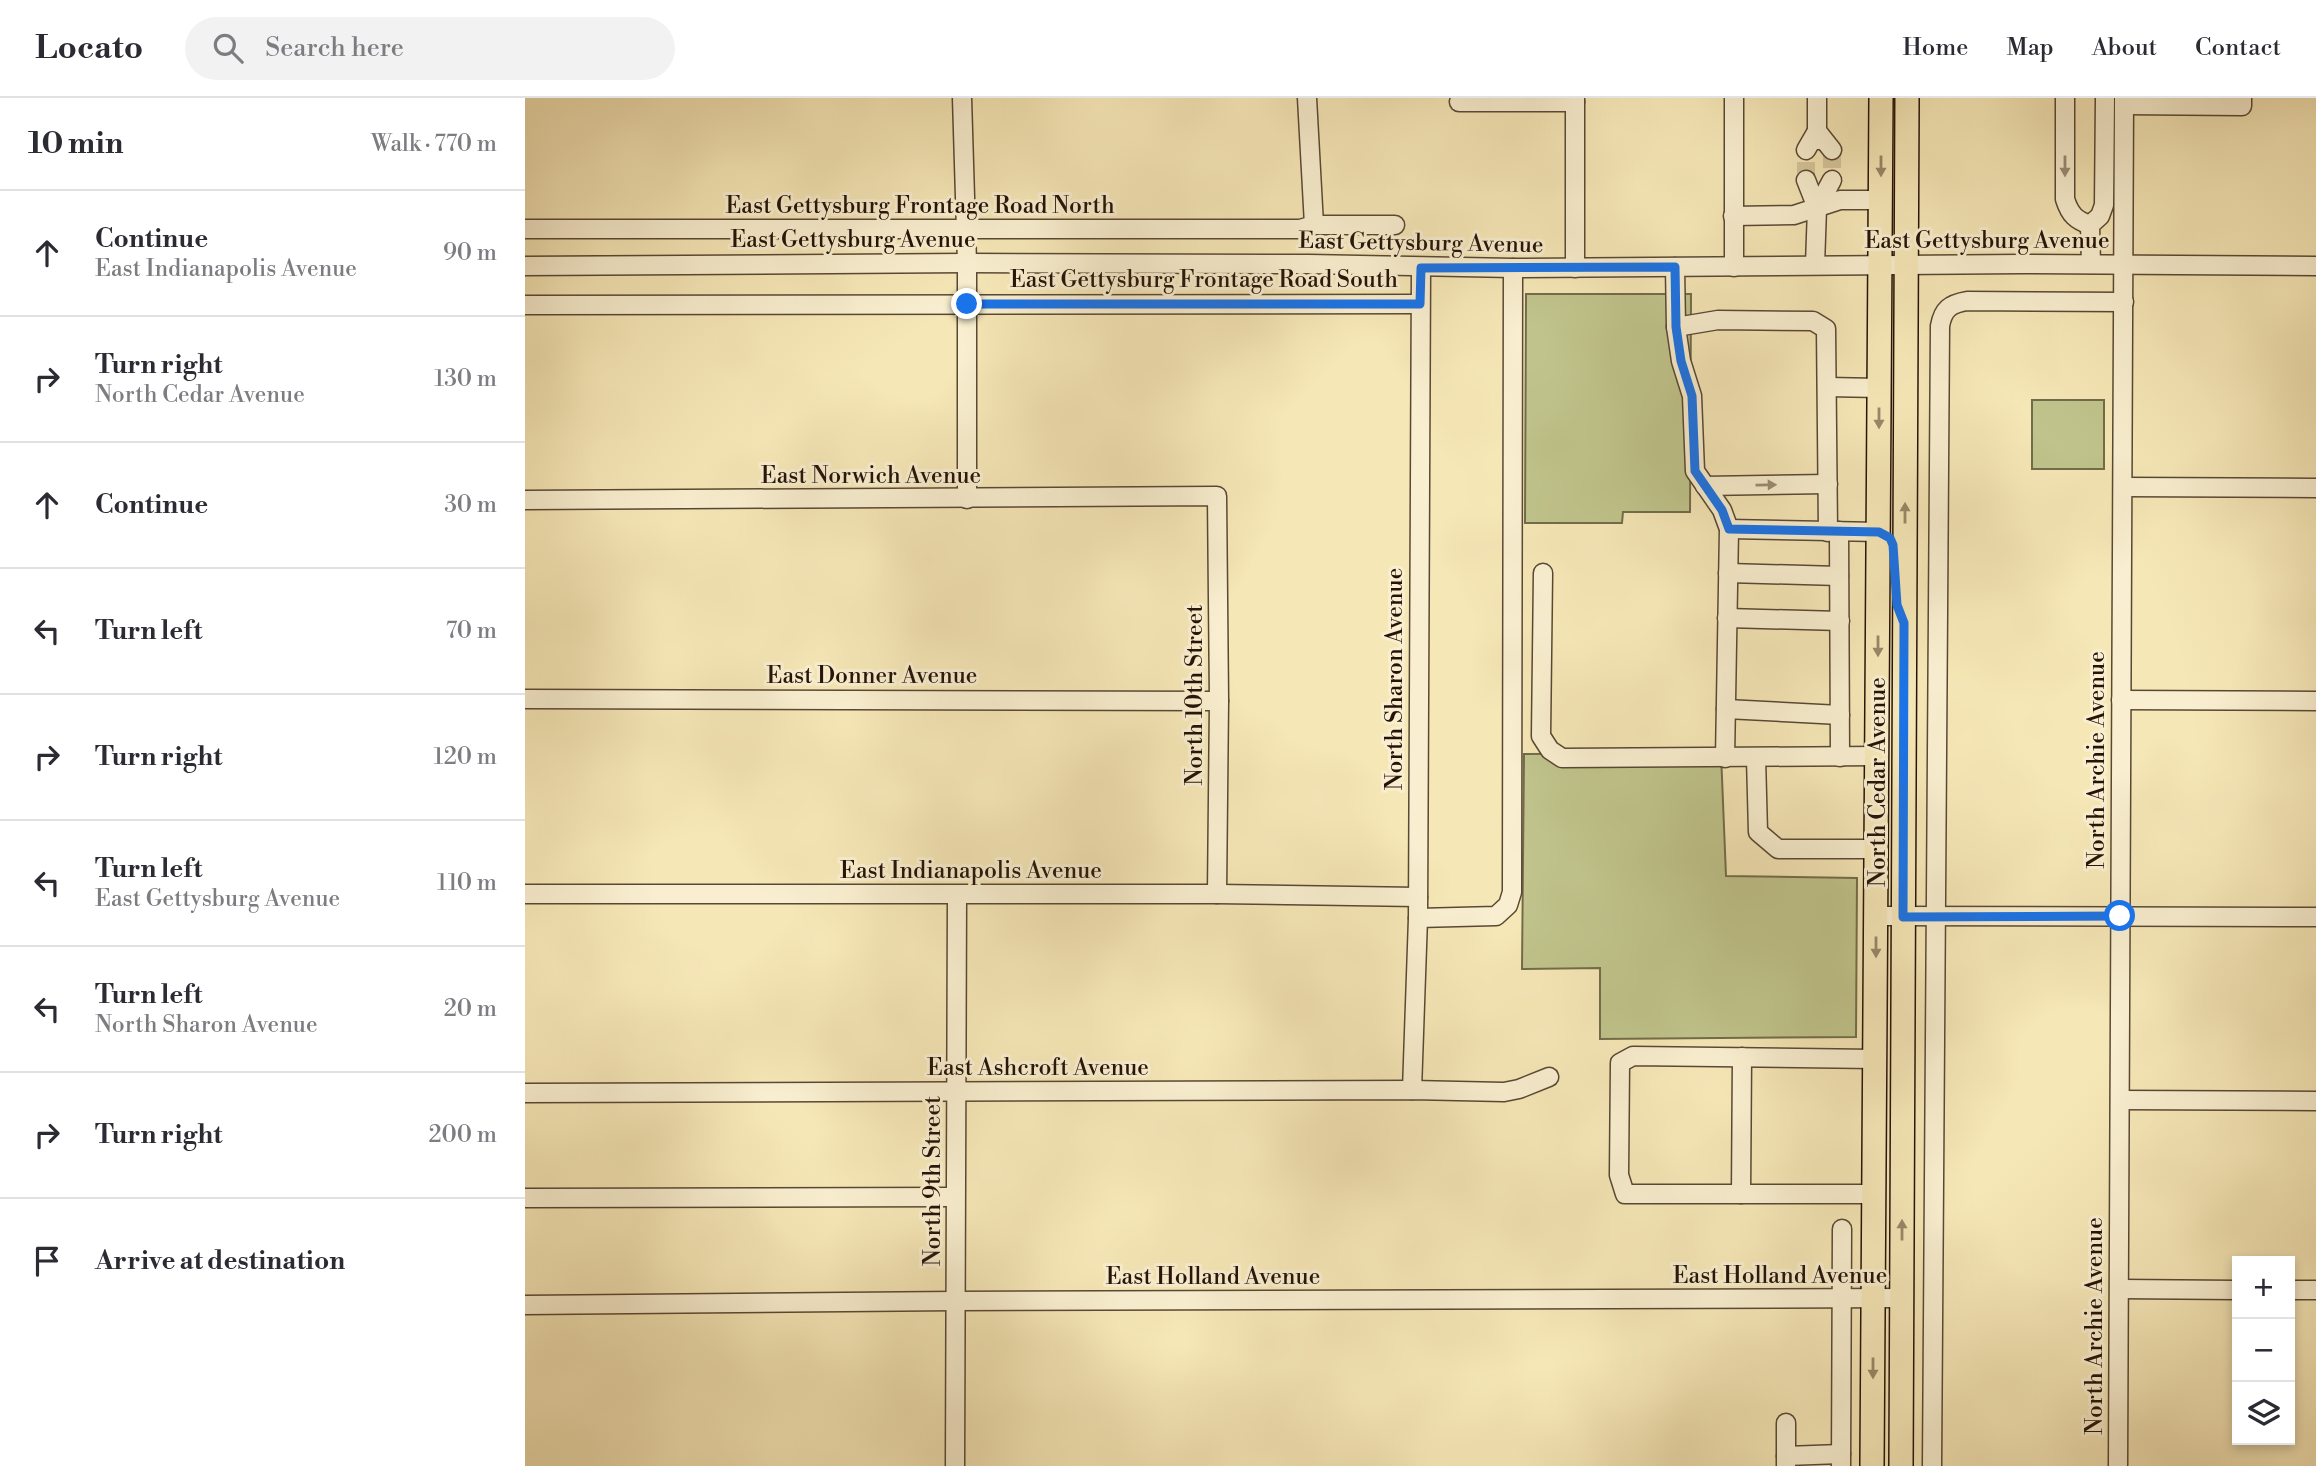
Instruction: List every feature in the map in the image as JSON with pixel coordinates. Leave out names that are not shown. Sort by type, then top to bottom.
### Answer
[{"type":"main road","name":"North Cedar Avenue","points":[[1873,1466],[1881,98]]},
{"type":"main road","name":"North Cedar Avenue","points":[[1901,1466],[1907,98]]},
{"type":"main road","points":[[1879,532],[1890,538],[1893,545],[1897,605],[1904,623]]},
{"type":"street","points":[[962,98],[967,262],[967,499]]},
{"type":"street","points":[[1307,98],[1314,225]]},
{"type":"street","points":[[1734,98],[1734,267]]},
{"type":"street","points":[[1817,98],[1819,150]]},
{"type":"street","points":[[2065,98],[2065,199],[2076,220],[2090,225]]},
{"type":"street","points":[[2091,264],[2090,225],[2100,216],[2104,205],[2105,98]]},
{"type":"street","points":[[2124,102],[2242,106],[2242,98]]},
{"type":"street","points":[[1459,102],[1575,100],[1575,268]]},
{"type":"street","name":"North Archie Avenue","points":[[2118,1466],[2124,102]]},
{"type":"street","points":[[1815,265],[1818,180]]},
{"type":"street","points":[[1733,216],[1794,215],[1840,200],[1880,200]]},
{"type":"street","name":"East Gettysburg Frontage Road North","points":[[525,229],[1300,229],[1314,225],[1395,225]]},
{"type":"street","name":"East Gettysburg Avenue","points":[[525,266],[967,262],[1296,264],[1421,268],[2123,263],[2316,266]]},
{"type":"street","points":[[1675,267],[1676,327],[1681,361],[1692,396],[1695,471],[1722,510],[1729,529],[1724,758]]},
{"type":"street","name":"North Sharon Avenue","points":[[1412,1090],[1418,918],[1421,268]]},
{"type":"street","points":[[1418,918],[1496,916],[1508,905],[1512,892],[1513,268]]},
{"type":"street","points":[[1932,1466],[1942,313],[1952,304],[1967,301],[2124,302]]},
{"type":"street","name":"East Gettysburg Frontage Road South","points":[[525,305],[1420,304]]},
{"type":"street","points":[[1676,327],[1718,320],[1813,321],[1826,329],[1828,484],[1839,576],[1840,757]]},
{"type":"street","points":[[1828,387],[1880,388]]},
{"type":"street","points":[[1705,485],[1828,484]]},
{"type":"street","points":[[2123,487],[2316,488]]},
{"type":"street","name":"East Norwich Avenue","points":[[525,500],[1217,496]]},
{"type":"street","name":"North 10th Street","points":[[1217,496],[1217,894]]},
{"type":"street","points":[[1729,529],[1879,532]]},
{"type":"street","points":[[1543,573],[1541,736],[1550,750],[1562,758],[1877,756]]},
{"type":"street","points":[[1728,573],[1839,576]]},
{"type":"street","points":[[1727,618],[1840,621]]},
{"type":"street","name":"East Donner Avenue","points":[[525,699],[1219,701]]},
{"type":"street","points":[[2121,701],[2316,701]]},
{"type":"street","points":[[1725,709],[1840,715]]},
{"type":"street","points":[[1756,758],[1758,832],[1778,849],[1877,849]]},
{"type":"street","name":"East Indianapolis Avenue","points":[[525,894],[1217,894],[1418,897]]},
{"type":"street","name":"North 9th Street","points":[[955,1466],[957,896]]},
{"type":"street","points":[[1876,916],[2316,917]]},
{"type":"street","points":[[1874,1194],[1625,1194],[1619,1175],[1620,1063],[1633,1056],[1875,1059]]},
{"type":"street","points":[[1741,1194],[1742,1057]]},
{"type":"street","name":"East Ashcroft Avenue","points":[[525,1093],[1504,1092],[1549,1077]]},
{"type":"street","points":[[2120,1100],[2316,1101]]},
{"type":"street","points":[[525,1198],[955,1196]]},
{"type":"street","points":[[1786,1423],[1786,1461],[1841,1460],[1842,1229]]},
{"type":"street","points":[[2120,1289],[2232,1290]]},
{"type":"street","points":[[2295,1290],[2316,1290]]},
{"type":"street","name":"East Holland Avenue","points":[[525,1306],[957,1301],[1902,1298]]},
{"type":"green space","points":[[1526,294],[1691,294],[1690,512],[1623,512],[1622,523],[1525,523]]},
{"type":"green space","points":[[2032,400],[2104,400],[2104,469],[2032,469]]},
{"type":"green space","points":[[1721,753],[1726,876],[1857,878],[1856,1037],[1600,1039],[1600,968],[1522,969],[1524,754]]},
{"type":"tunnel","points":[[1806,150],[1806,180]]},
{"type":"tunnel","points":[[1832,150],[1832,180]]},
{"type":"route","points":[[967,304],[1420,304],[1421,268],[1675,267],[1676,327],[1681,361],[1692,396],[1695,471],[1722,510],[1729,529],[1879,532],[1890,538],[1893,545],[1897,605],[1904,623],[1903,917],[2120,916]]}]
